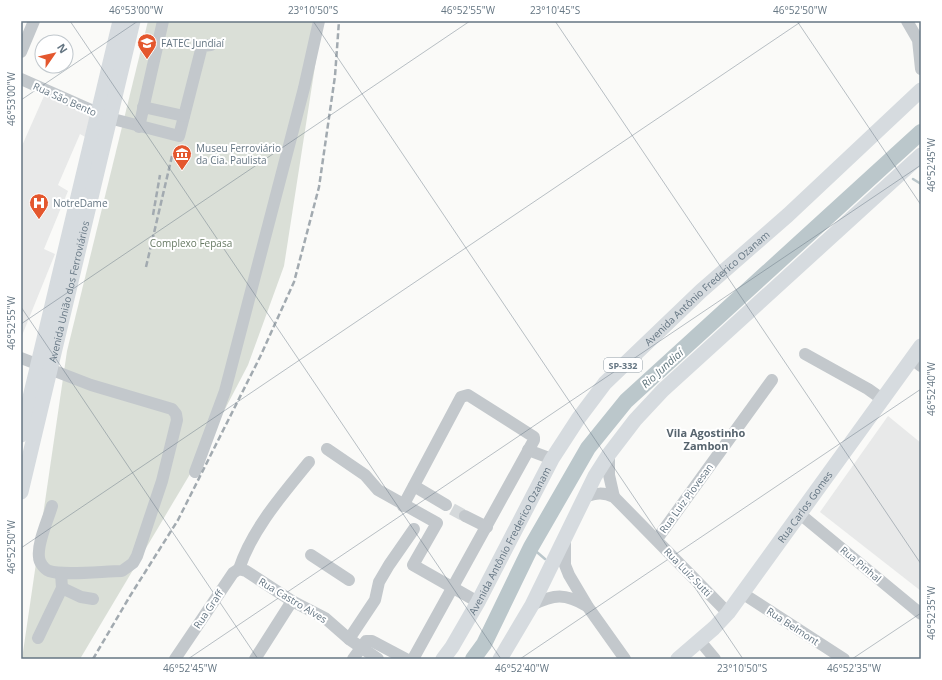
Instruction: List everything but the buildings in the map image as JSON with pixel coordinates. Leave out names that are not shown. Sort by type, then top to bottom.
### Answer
[{"type":"main road","name":"Avenida União dos Ferroviários","points":[[104,116],[120,21]]},
{"type":"main road","name":"Avenida União dos Ferroviários","points":[[21,492],[44,368],[104,116],[133,21]]},
{"type":"main road","name":"Avenida Antônio Frederico Ozanam","points":[[443,659],[452,647],[478,602],[552,459],[578,418],[605,383],[628,360],[898,114],[921,90]]},
{"type":"main road","points":[[500,659],[532,605],[585,497],[609,454],[635,420],[663,390],[921,156]]},
{"type":"main road","name":"Rua Carlos Gomes","points":[[678,659],[700,641],[728,613],[882,399],[916,362],[921,346]]},
{"type":"main road","name":"Avenida União dos Ferroviários","points":[[21,435],[44,368]]},
{"type":"street","points":[[21,52],[34,21]]},
{"type":"street","points":[[139,127],[163,21]]},
{"type":"street","points":[[195,472],[225,391],[296,118],[319,21]]},
{"type":"street","points":[[907,21],[921,22]]},
{"type":"street","points":[[907,21],[918,40],[921,69]]},
{"type":"street","points":[[143,107],[184,116],[202,46],[211,45]]},
{"type":"street","name":"Rua São Bento","points":[[21,79],[104,116],[139,127],[179,136],[184,116]]},
{"type":"street","points":[[805,354],[868,389],[882,399]]},
{"type":"street","points":[[21,358],[44,368],[172,409],[176,414],[177,420],[162,481],[133,563],[122,571],[61,573],[48,571],[41,565],[39,549],[52,506]]},
{"type":"street","name":"Rua Luiz Piovesan","points":[[657,539],[772,380]]},
{"type":"street","points":[[403,506],[461,397],[464,395],[468,395],[532,434],[534,440],[413,659]]},
{"type":"street","points":[[327,449],[365,475],[378,490],[403,506],[437,523]]},
{"type":"street","points":[[528,450],[552,459]]},
{"type":"street","points":[[609,454],[608,475],[614,497]]},
{"type":"street","points":[[242,570],[247,548],[261,526],[309,462]]},
{"type":"street","points":[[414,486],[449,507],[437,523],[413,565],[478,602]]},
{"type":"street","points":[[585,497],[596,493],[604,493],[614,497]]},
{"type":"street","name":"Rua Luiz Sutti","points":[[614,497],[657,539],[728,613]]},
{"type":"street","name":"Rua Pinhal","points":[[800,514],[921,614]]},
{"type":"street","points":[[465,516],[487,527]]},
{"type":"street","points":[[349,639],[375,600],[379,582],[389,565],[414,529]]},
{"type":"street","points":[[565,538],[565,565],[588,606],[625,659]]},
{"type":"street","points":[[311,555],[349,580]]},
{"type":"street","name":"Rua Castro Alves","points":[[242,570],[292,601],[325,618],[349,639],[378,659]]},
{"type":"street","name":"Rua Graff","points":[[175,659],[233,572],[242,570]]},
{"type":"street","points":[[38,638],[62,588],[61,573]]},
{"type":"street","points":[[532,605],[573,581]]},
{"type":"street","points":[[62,588],[81,597],[94,599]]},
{"type":"street","name":"Rua Belmont","points":[[742,593],[844,659]]},
{"type":"street","points":[[548,597],[565,596],[588,606]]},
{"type":"street","points":[[255,659],[292,601]]},
{"type":"street","points":[[353,659],[366,641],[372,641],[406,659]]},
{"type":"street","points":[[700,641],[716,659]]},
{"type":"shaded area","name":"NotreDame","points":[[44,96],[92,117],[87,138],[80,134],[58,185],[68,191],[44,249],[55,254],[21,338],[21,148]]},
{"type":"shaded area","points":[[888,416],[921,443],[921,591],[820,512]]},
{"type":"green space","name":"Complexo Fepasa","points":[[148,21],[322,21],[284,266],[248,365],[199,459],[80,659],[22,659],[67,351]]},
{"type":"waterway","name":"Rio Jundiaí","points":[[473,659],[484,644],[531,547],[588,448],[626,401],[921,132]]},
{"type":"waterway","name":"Rio Jundiaí","points":[[888,161],[895,166]]},
{"type":"waterway","points":[[913,179],[921,184]]},
{"type":"waterway","points":[[531,547],[545,559]]},
{"type":"tunnel","points":[[452,509],[465,516]]},
{"type":"railway","points":[[93,659],[130,596],[178,520],[260,357],[294,282],[319,187],[335,76],[339,21]]},
{"type":"railway","points":[[146,267],[172,156]]},
{"type":"railway","points":[[153,215],[160,175]]},
{"type":"place","name":"FATEC Jundiaí","points":[[147,60]]},
{"type":"place","name":"Museu Ferroviário da Cia. Paulista","points":[[182,171]]},
{"type":"place","name":"NotreDame","points":[[39,220]]},
{"type":"district","name":"Vila Agostinho Zambon","points":[[706,438]]}]
